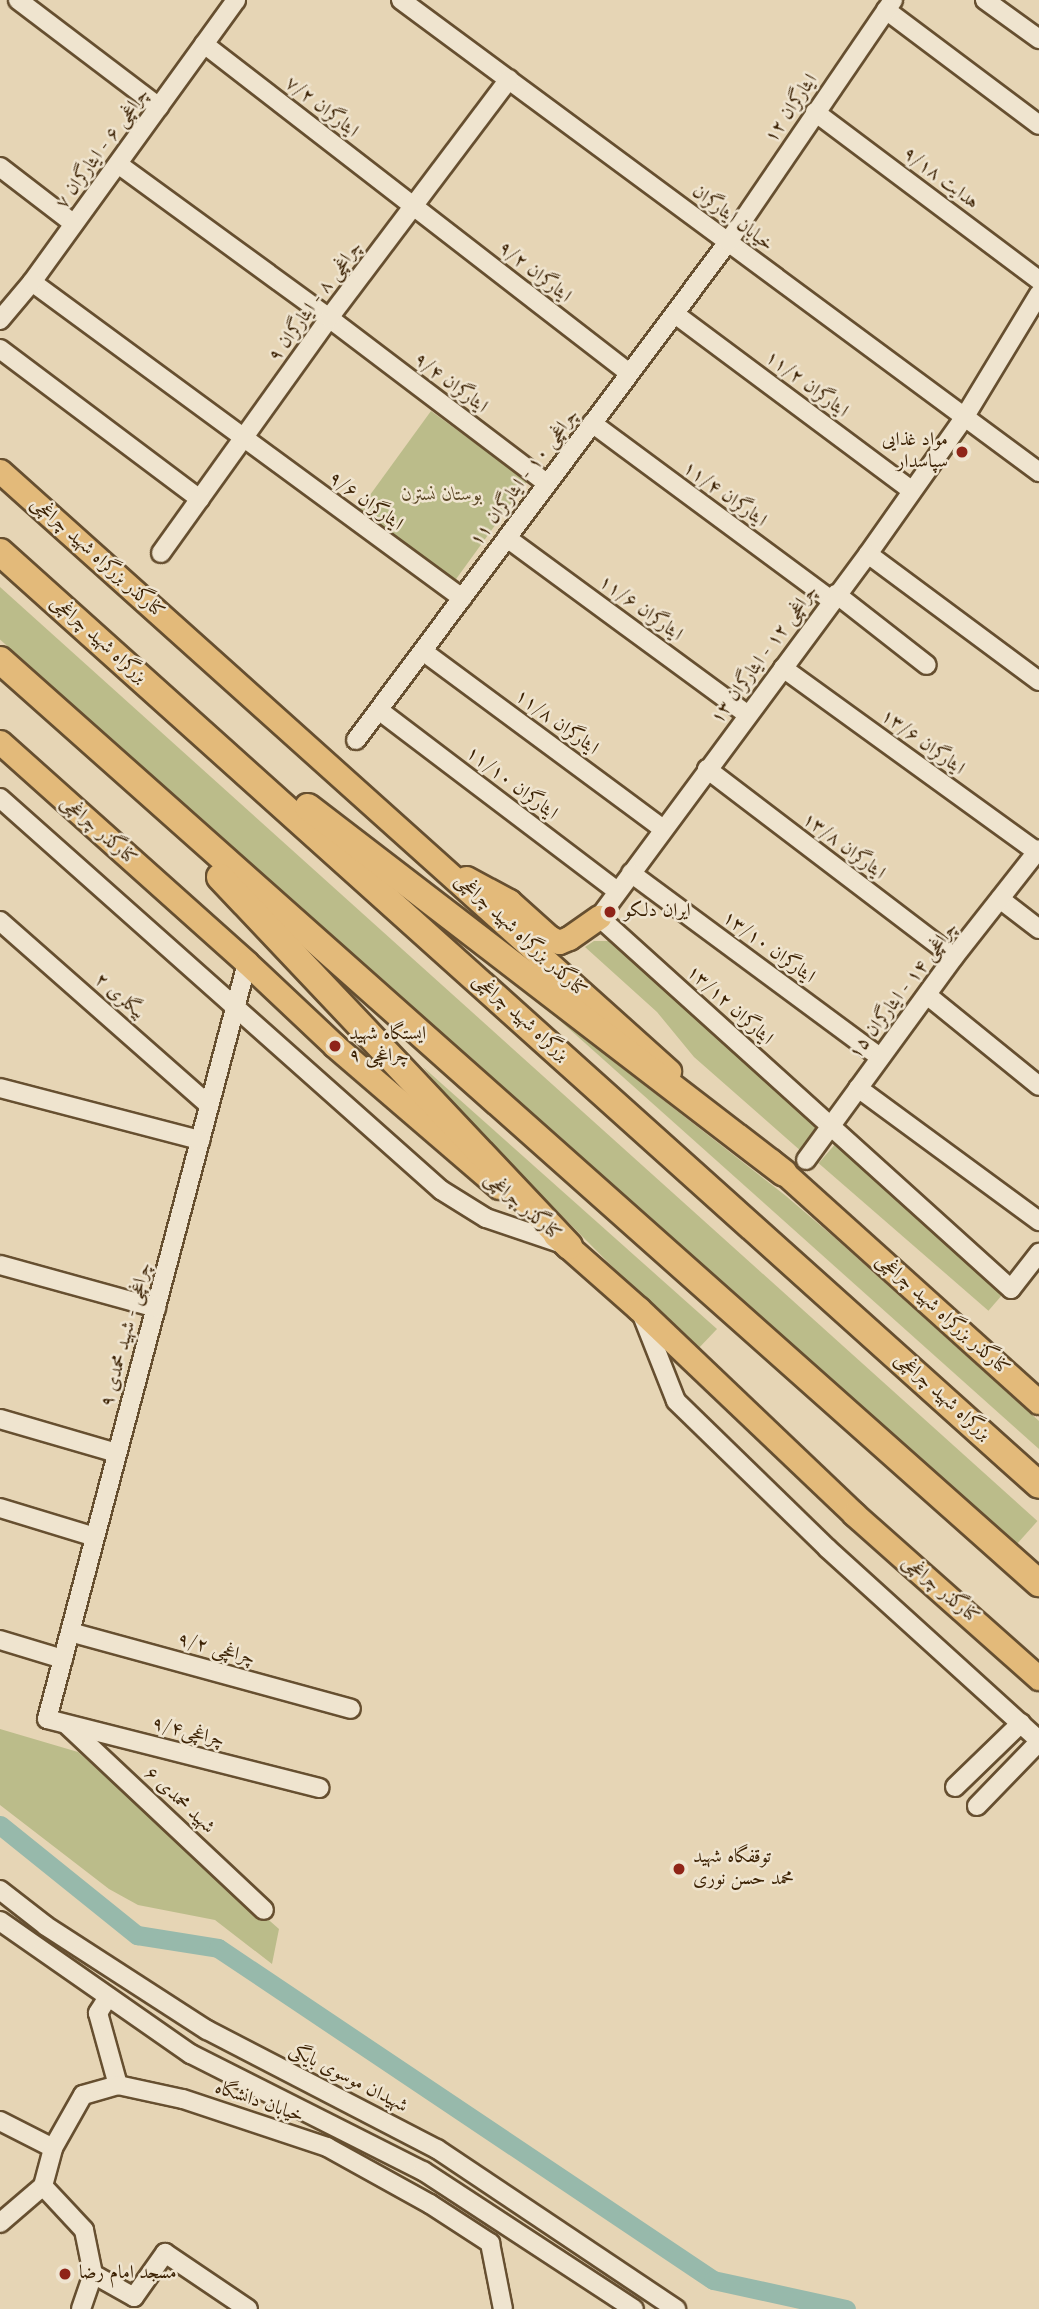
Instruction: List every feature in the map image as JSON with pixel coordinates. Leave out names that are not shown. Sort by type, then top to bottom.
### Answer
[{"type":"highway","name":"بزرگراه شهید چراغچی","points":[[0,552],[1039,1485]]},
{"type":"highway","points":[[0,660],[1039,1583]]},
{"type":"highway","points":[[141,679],[795,1167]]},
{"type":"highway","points":[[101,751],[569,1246]]},
{"type":"main road","name":"کنارگذر بزرگراه شهید چراغچی","points":[[0,471],[448,870],[795,1167],[1039,1402]]},
{"type":"main road","name":"کنارگذر چراغچی","points":[[0,743],[247,963],[335,1046],[639,1308],[854,1514],[1039,1678]]},
{"type":"main road","points":[[448,870],[484,885],[509,901],[549,937],[559,942],[599,917]]},
{"type":"street","points":[[18,0],[159,107]]},
{"type":"street","name":"چراغچی ۶ - ایثارگران ۷","points":[[0,320],[32,282],[236,0]]},
{"type":"street","name":"خیابان ایثارگران","points":[[401,0],[1039,472]]},
{"type":"street","points":[[985,0],[1039,39]]},
{"type":"street","points":[[890,5],[1039,125]]},
{"type":"street","name":"ایثارگران ۱۲","points":[[728,242],[890,5]]},
{"type":"street","name":"ایثارگران ۷/۲","points":[[204,44],[413,205]]},
{"type":"street","name":"چراغچی ۸ - ایثارگران ۹","points":[[161,553],[329,318],[509,79]]},
{"type":"street","name":"هدایت ۹/۱۸","points":[[815,113],[1039,280]]},
{"type":"street","name":"ایثارگران ۹/۴","points":[[118,164],[329,318],[546,483]]},
{"type":"street","points":[[0,167],[74,224]]},
{"type":"street","name":"ایثارگران ۹/۲","points":[[413,205],[629,373]]},
{"type":"street","name":"چراغچی ۱۰ - ایثارگران ۱۱","points":[[356,740],[728,242]]},
{"type":"street","name":"ایثارگران ۹/۶","points":[[32,282],[462,598]]},
{"type":"street","name":"چراغچی ۱۲ - ایثارگران ۱۳","points":[[599,917],[868,554],[964,418],[1039,294]]},
{"type":"street","name":"ایثارگران ۱۱/۲","points":[[676,314],[911,490]]},
{"type":"street","points":[[0,349],[200,499]]},
{"type":"street","name":"ایثارگران ۱۱/۴","points":[[592,423],[927,665]]},
{"type":"street","name":"ایثارگران ۱۱/۶","points":[[507,538],[748,715]]},
{"type":"street","points":[[868,554],[1039,681]]},
{"type":"street","name":"ایثارگران ۱۱/۸","points":[[424,652],[663,829]]},
{"type":"street","name":"ایثارگران ۱۳/۶","points":[[783,668],[1038,851]]},
{"type":"street","name":"ایثارگران ۱۱/۱۰","points":[[380,711],[617,891]]},
{"type":"street","name":"ایثارگران ۱۳/۸","points":[[707,769],[954,957]]},
{"type":"street","points":[[0,798],[441,1191],[486,1218],[569,1246]]},
{"type":"street","name":"چراغچی ۱۴ - ایثارگران ۱۵","points":[[795,1167],[831,1126],[954,957],[1038,851]]},
{"type":"street","name":"ایثارگران ۱۳/۱۰","points":[[631,873],[880,1057]]},
{"type":"street","points":[[1000,899],[1039,929]]},
{"type":"street","name":"ایثارگران ۱۳/۱۲","points":[[599,917],[1011,1289],[1039,1253]]},
{"type":"street","name":"بیگلری ۲","points":[[0,921],[209,1105]]},
{"type":"street","name":"۹ چراغچی - شهید محمدی","points":[[56,1721],[63,1659],[247,963]]},
{"type":"street","points":[[927,995],[1039,1086]]},
{"type":"street","points":[[0,1088],[200,1140]]},
{"type":"street","points":[[858,1088],[1039,1221]]},
{"type":"street","points":[[0,1265],[156,1308]]},
{"type":"street","points":[[639,1308],[677,1401],[827,1548],[1039,1741],[977,1806]]},
{"type":"street","points":[[0,1419],[117,1453]]},
{"type":"street","points":[[0,1508],[95,1537]]},
{"type":"street","name":"۹/۲ چراغچی","points":[[70,1632],[351,1709]]},
{"type":"street","points":[[0,1640],[63,1659]]},
{"type":"street","name":"۹/۴چراغچی","points":[[56,1721],[320,1788]]},
{"type":"street","name":"شهید محمدی ۶","points":[[56,1721],[264,1910]]},
{"type":"street","points":[[955,1787],[1021,1723]]},
{"type":"street","name":"شهیدان موسوی بایگی","points":[[0,1890],[46,1926],[207,2030],[437,2149],[676,2309]]},
{"type":"street","points":[[0,1922],[191,2054],[423,2171],[634,2309]]},
{"type":"street","points":[[108,1997],[98,2012],[118,2085]]},
{"type":"street","name":"خیابان دانشگاه","points":[[43,2186],[53,2148],[83,2095],[118,2085],[183,2099],[327,2147],[430,2204],[490,2243],[503,2309]]},
{"type":"street","points":[[0,2121],[53,2148]]},
{"type":"street","points":[[0,2223],[43,2186],[84,2230],[93,2274],[81,2309]]},
{"type":"street","points":[[93,2274],[134,2297],[165,2253],[248,2309]]},
{"type":"green space","name":"بوستان نسترن","points":[[431,411],[527,481],[456,580],[359,510]]},
{"type":"green space","points":[[0,587],[1037,1521],[1011,1550],[0,639]]},
{"type":"green space","points":[[594,941],[610,941],[628,954],[823,1126],[802,1152],[694,1057],[657,1012],[585,947]]},
{"type":"green space","points":[[548,1010],[786,1196],[835,1238],[1039,1421],[1039,1449]]},
{"type":"green space","points":[[423,1067],[717,1329],[696,1351],[461,1114]]},
{"type":"green space","points":[[837,1142],[1007,1290],[988,1311],[819,1163]]},
{"type":"green space","points":[[0,1729],[78,1752],[279,1929],[272,1964],[215,1920],[138,1905],[109,1889],[0,1805]]},
{"type":"waterway","points":[[0,1825],[137,1935],[218,1948],[713,2280],[846,2309]]},
{"type":"place","name":"مواد غذایی سپاسدار","points":[[962,452]]},
{"type":"place","name":"ایران دلکو","points":[[610,912]]},
{"type":"place","name":"ایستگاه شهید چراغچی ۹","points":[[335,1046]]},
{"type":"place","name":"توقفگاه شهید محمد حسن نوری","points":[[679,1869]]},
{"type":"place","name":"مسجد امام رضا","points":[[65,2274]]}]
